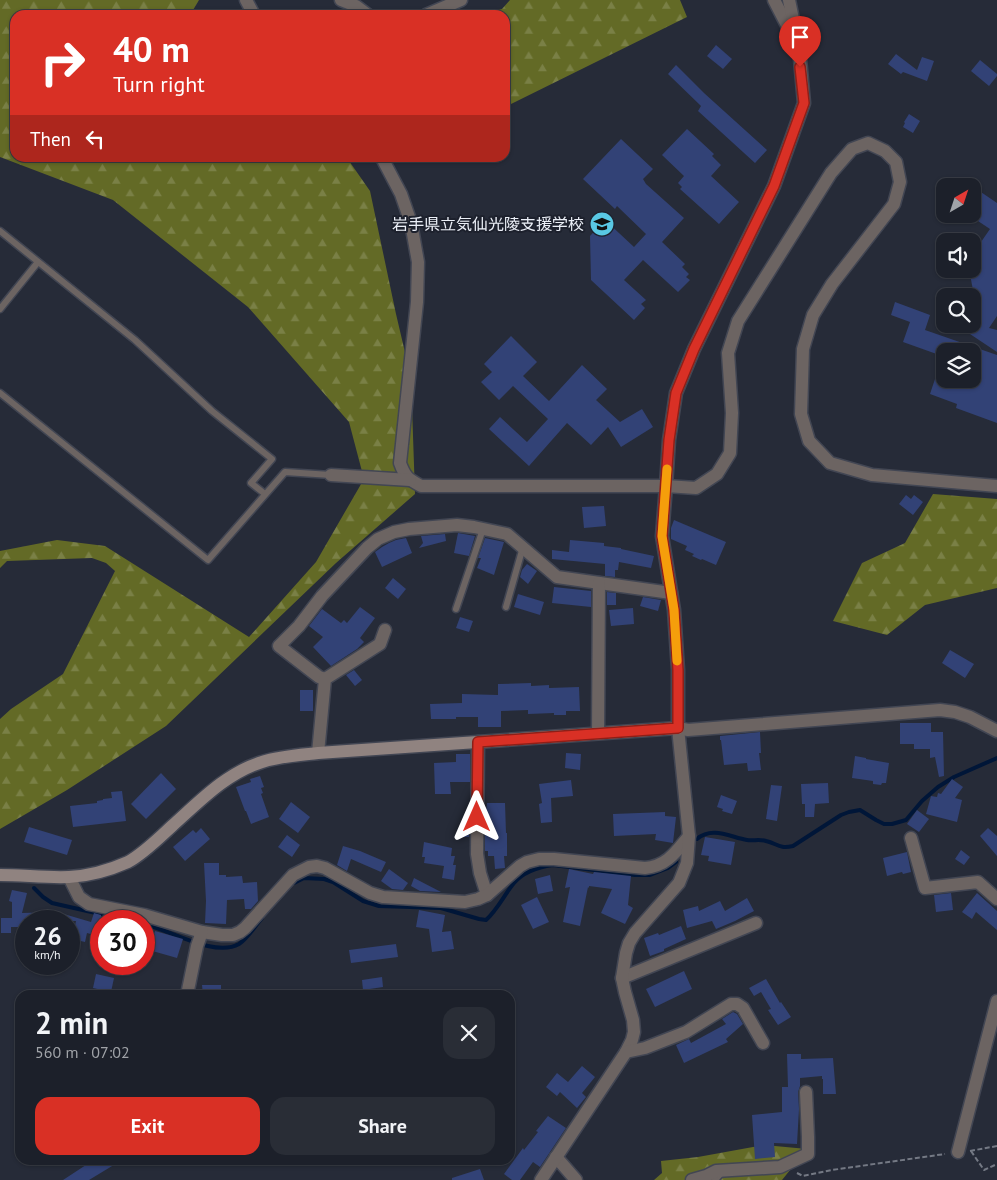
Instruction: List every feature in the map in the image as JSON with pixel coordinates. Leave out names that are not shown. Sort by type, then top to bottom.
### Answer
[{"type":"street","points":[[341,0],[361,10]]},
{"type":"street","points":[[438,10],[461,0]]},
{"type":"street","points":[[774,0],[799,48]]},
{"type":"street","points":[[540,1180],[626,1052],[632,1040],[634,1032],[633,1020],[622,978],[626,953],[635,933],[679,883],[687,863],[689,836],[678,728],[674,610],[662,536],[669,440],[676,393],[694,349],[774,186],[804,103],[799,48],[789,0]]},
{"type":"street","points":[[384,162],[401,194],[411,223],[418,262],[417,302],[400,463],[404,474],[410,480],[422,486],[666,486],[696,488],[717,474],[730,454],[732,414],[728,353],[738,322],[831,173],[852,149],[868,144],[885,151],[896,162],[900,182],[894,204],[832,284],[813,315],[803,349],[801,414],[809,441],[830,463],[872,475],[997,486]]},
{"type":"street","points":[[331,475],[410,480]]},
{"type":"street","points":[[325,679],[319,677],[279,646],[299,626],[322,596],[367,548],[378,539],[394,532],[457,525],[507,534],[557,577],[672,593]]},
{"type":"street","points":[[598,734],[599,583]]},
{"type":"street","points":[[325,679],[380,644],[385,630]]},
{"type":"street","points":[[318,753],[325,679]]},
{"type":"street","points":[[0,874],[69,877],[101,871],[129,861],[150,846],[220,784],[241,771],[261,762],[276,759],[318,753],[678,728],[688,730],[940,710],[970,717],[997,731]]},
{"type":"street","points":[[478,742],[477,854],[480,873],[487,894]]},
{"type":"street","points":[[69,877],[80,897],[89,904],[144,915],[200,938],[234,935],[240,932],[293,875],[310,866],[325,868],[370,893],[383,897],[465,902],[478,899],[495,889],[527,862],[539,859],[554,859],[646,868],[655,867],[670,858],[689,836]]},
{"type":"street","points":[[912,838],[926,888],[978,882],[997,900]]},
{"type":"street","points":[[622,978],[756,923]]},
{"type":"street","points":[[188,990],[200,938]]},
{"type":"street","points":[[961,1152],[997,1001]]},
{"type":"street","points":[[626,1052],[645,1048],[686,1032],[731,1004],[737,1004],[743,1008],[763,1043]]},
{"type":"street","points":[[692,1180],[716,1171],[780,1167],[808,1154],[806,1092]]},
{"type":"street","points":[[556,1156],[576,1180]]},
{"type":"lane","points":[[0,231],[135,340],[212,411],[272,459],[251,483],[265,494]]},
{"type":"lane","points":[[0,309],[38,262]]},
{"type":"lane","points":[[0,393],[208,560],[285,472],[331,475]]},
{"type":"lane","points":[[456,609],[483,529]]},
{"type":"lane","points":[[506,607],[523,547]]},
{"type":"lane","points":[[715,1180],[724,1170]]},
{"type":"path","points":[[780,1167],[803,1176],[997,1146]]},
{"type":"path","points":[[971,1151],[984,1170],[997,1164]]},
{"type":"green space","points":[[0,0],[199,0],[193,10],[10,10],[10,161],[0,157]]},
{"type":"green space","points":[[510,0],[680,0],[687,17],[510,105],[510,10],[498,10],[502,9]]},
{"type":"green space","points":[[13,162],[350,162],[370,191],[411,378],[415,494],[336,563],[166,726],[67,790],[0,829],[0,719],[11,709],[63,674],[115,571],[106,563],[92,558],[7,561],[0,568],[0,551],[57,540],[105,546],[249,637],[316,562],[364,479],[349,422],[248,307],[113,200]]},
{"type":"green space","points":[[933,494],[997,499],[997,588],[925,605],[887,635],[833,621],[862,563],[905,543]]},
{"type":"green space","points":[[764,1145],[807,1149],[782,1180],[654,1180],[662,1173],[661,1161],[698,1157]]},
{"type":"building","points":[[716,45],[732,59],[723,69],[707,56]]},
{"type":"building","points":[[896,54],[917,70],[922,57],[934,61],[927,81],[903,72],[901,74],[888,64]]},
{"type":"building","points":[[980,60],[997,74],[989,86],[971,71]]},
{"type":"building","points":[[676,65],[767,150],[755,163],[698,111],[701,106],[668,74]]},
{"type":"building","points":[[909,114],[920,121],[913,133],[903,127]]},
{"type":"building","points":[[687,129],[714,154],[712,156],[721,165],[711,176],[739,202],[719,224],[680,189],[682,187],[678,183],[684,176],[662,155]]},
{"type":"building","points":[[621,139],[653,169],[643,179],[646,184],[684,218],[662,242],[685,264],[682,267],[689,274],[686,277],[690,280],[678,292],[643,260],[624,280],[646,300],[641,304],[645,308],[634,320],[591,280],[590,236],[605,220],[634,247],[646,234],[617,206],[615,209],[583,179]]},
{"type":"building","points":[[981,192],[997,203],[997,316],[989,328],[997,330],[997,352],[968,333],[981,333],[981,288],[973,288],[971,278],[981,278],[981,242],[990,229],[981,223]]},
{"type":"building","points":[[895,302],[930,315],[925,330],[962,343],[936,343],[936,354],[903,342],[910,322],[891,315]]},
{"type":"building","points":[[511,336],[537,362],[523,376],[549,401],[582,365],[607,389],[596,400],[620,422],[642,409],[653,427],[621,447],[608,427],[591,445],[567,423],[529,466],[489,429],[500,417],[527,442],[548,419],[513,386],[499,400],[481,382],[492,372],[484,364]]},
{"type":"building","points":[[981,349],[997,355],[997,423],[956,408],[957,404],[930,394],[935,379],[936,388],[981,388]]},
{"type":"building","points":[[906,495],[911,499],[914,495],[923,502],[913,515],[899,504]]},
{"type":"building","points":[[604,506],[606,526],[584,528],[582,507]]},
{"type":"building","points":[[674,520],[726,542],[716,565],[692,556],[694,554],[685,550],[687,546],[671,539],[671,528]]},
{"type":"building","points":[[458,533],[475,536],[469,556],[454,553]]},
{"type":"building","points":[[445,534],[446,541],[419,548],[423,543],[421,536]]},
{"type":"building","points":[[406,538],[412,553],[382,567],[375,552],[389,543]]},
{"type":"building","points":[[485,538],[504,542],[494,575],[477,568],[481,558],[478,558]]},
{"type":"building","points":[[570,540],[604,543],[604,546],[654,556],[651,568],[619,562],[618,570],[615,570],[615,577],[605,576],[605,564],[552,559],[552,550],[569,552]]},
{"type":"building","points":[[527,564],[537,571],[528,584],[520,577],[522,570]]},
{"type":"building","points":[[393,578],[406,589],[398,599],[385,588]]},
{"type":"building","points":[[554,587],[591,591],[591,607],[552,603]]},
{"type":"building","points":[[607,592],[616,593],[616,605],[607,605]]},
{"type":"building","points":[[518,594],[544,602],[540,615],[514,607]]},
{"type":"building","points":[[643,597],[661,600],[658,611],[640,606]]},
{"type":"building","points":[[360,607],[375,618],[360,638],[364,642],[357,649],[331,666],[313,647],[323,637],[309,626],[322,609],[341,623],[344,620],[347,623]]},
{"type":"building","points":[[633,608],[634,624],[611,626],[609,610]]},
{"type":"building","points":[[460,617],[473,621],[469,632],[456,628]]},
{"type":"building","points":[[950,650],[974,664],[965,678],[942,663]]},
{"type":"building","points":[[354,670],[362,680],[355,686],[346,675]]},
{"type":"building","points":[[531,683],[531,686],[549,685],[549,688],[579,687],[580,711],[566,711],[566,715],[554,715],[554,713],[528,714],[528,710],[501,711],[501,727],[478,727],[478,717],[431,719],[430,704],[462,703],[462,694],[498,695],[498,684]]},
{"type":"building","points":[[300,690],[313,690],[313,711],[300,711]]},
{"type":"building","points":[[900,723],[931,723],[931,732],[943,732],[944,776],[939,777],[935,757],[930,758],[930,749],[914,749],[914,744],[900,744]]},
{"type":"building","points":[[760,732],[761,753],[759,753],[761,770],[748,771],[747,763],[724,765],[720,736]]},
{"type":"building","points":[[566,753],[581,754],[580,770],[565,768]]},
{"type":"building","points":[[456,754],[470,754],[470,782],[450,782],[451,794],[435,794],[434,763],[456,762]]},
{"type":"building","points":[[855,756],[889,763],[886,783],[881,785],[873,784],[873,781],[852,778]]},
{"type":"building","points":[[161,773],[176,789],[146,819],[131,804]]},
{"type":"building","points":[[260,776],[264,787],[261,788],[263,793],[261,794],[269,817],[251,824],[236,787],[251,782],[250,779]]},
{"type":"building","points":[[952,779],[963,787],[955,798],[962,800],[957,822],[926,814],[931,796],[937,797],[938,793],[941,794]]},
{"type":"building","points":[[571,780],[573,796],[551,798],[552,822],[541,823],[539,804],[542,803],[539,784]]},
{"type":"building","points":[[828,783],[829,803],[815,804],[814,817],[805,817],[805,804],[802,804],[801,784]]},
{"type":"building","points":[[771,785],[782,786],[777,821],[766,819]]},
{"type":"building","points":[[122,791],[126,821],[73,827],[70,806],[97,803],[97,801],[103,799],[112,798],[111,792]]},
{"type":"building","points":[[721,795],[737,801],[732,814],[722,811],[723,809],[717,807]]},
{"type":"building","points":[[291,802],[310,817],[298,833],[279,819]]},
{"type":"building","points":[[487,803],[505,803],[507,856],[504,856],[505,868],[495,869],[494,856],[488,856],[488,851],[485,851]]},
{"type":"building","points":[[917,810],[929,819],[919,832],[907,824]]},
{"type":"building","points":[[665,812],[665,816],[676,817],[673,843],[655,840],[656,834],[614,836],[613,814]]},
{"type":"building","points":[[469,821],[469,837],[462,837],[461,822]]},
{"type":"building","points":[[29,827],[72,840],[67,855],[24,842]]},
{"type":"building","points":[[201,828],[210,839],[185,861],[173,847],[193,830],[196,833]]},
{"type":"building","points":[[988,828],[997,836],[997,856],[980,836]]},
{"type":"building","points":[[287,835],[300,845],[292,857],[278,847]]},
{"type":"building","points":[[705,837],[735,842],[731,865],[708,861],[709,856],[701,855]]},
{"type":"building","points":[[424,842],[452,848],[451,856],[455,856],[453,865],[456,865],[454,880],[442,878],[444,866],[424,863],[425,857],[422,857]]},
{"type":"building","points":[[343,846],[386,862],[381,872],[351,859],[347,871],[337,865]]},
{"type":"building","points":[[961,850],[970,857],[964,865],[955,859]]},
{"type":"building","points":[[907,852],[911,872],[887,876],[883,858]]},
{"type":"building","points":[[204,863],[219,863],[219,875],[226,875],[226,877],[242,876],[243,883],[257,882],[258,901],[251,909],[245,909],[244,899],[227,900],[226,924],[205,923]]},
{"type":"building","points":[[389,869],[408,883],[403,890],[392,889],[381,881]]},
{"type":"building","points":[[569,869],[593,874],[594,872],[631,876],[628,905],[633,908],[625,924],[601,913],[612,889],[589,886],[580,926],[563,922],[570,887],[565,888]]},
{"type":"building","points":[[550,875],[553,891],[538,894],[535,879]]},
{"type":"building","points":[[414,878],[441,892],[420,891],[411,886]]},
{"type":"building","points":[[12,890],[27,893],[23,910],[15,910],[15,927],[11,927],[11,933],[1,933],[1,918],[12,918],[12,902],[9,901]]},
{"type":"building","points":[[951,893],[953,910],[936,912],[934,895]]},
{"type":"building","points":[[977,893],[997,911],[997,930],[976,912],[972,919],[962,912]]},
{"type":"building","points":[[537,897],[549,922],[533,929],[521,905]]},
{"type":"building","points":[[747,898],[754,911],[735,921],[716,929],[712,921],[687,928],[683,910],[698,906],[699,911],[720,901],[725,911]]},
{"type":"building","points":[[419,910],[445,915],[442,932],[451,931],[454,949],[432,952],[429,929],[416,927]]},
{"type":"building","points":[[80,919],[90,922],[90,934],[87,933],[85,942],[80,941]]},
{"type":"building","points":[[681,926],[686,939],[650,956],[644,938],[658,933],[659,935]]},
{"type":"building","points":[[155,931],[183,939],[177,958],[155,952]]},
{"type":"building","points":[[396,944],[398,957],[351,963],[349,950]]},
{"type":"building","points":[[684,971],[692,989],[655,1007],[646,989]]},
{"type":"building","points":[[96,975],[114,978],[111,990],[93,988]]},
{"type":"building","points":[[382,977],[383,987],[363,990],[362,980]]},
{"type":"building","points":[[766,979],[791,1017],[778,1025],[768,1010],[771,1009],[761,992],[754,996],[749,988]]},
{"type":"building","points":[[202,985],[221,985],[221,990],[202,990]]},
{"type":"building","points":[[733,1012],[737,1014],[743,1024],[726,1039],[728,1042],[684,1063],[676,1045],[689,1039],[691,1043],[726,1024],[722,1019]]},
{"type":"building","points":[[787,1054],[801,1054],[801,1059],[833,1058],[836,1094],[823,1094],[822,1076],[800,1078],[797,1144],[774,1143],[775,1157],[755,1159],[752,1115],[782,1112],[782,1087],[788,1087]]},
{"type":"building","points":[[582,1066],[595,1077],[582,1093],[586,1097],[577,1108],[560,1092],[557,1096],[546,1087],[557,1073],[568,1082]]},
{"type":"building","points":[[548,1116],[566,1128],[540,1167],[533,1162],[520,1180],[512,1180],[504,1174],[511,1165],[515,1165],[515,1159],[538,1132],[536,1131]]},
{"type":"building","points":[[86,1165],[114,1165],[89,1180],[63,1180]]},
{"type":"building","points":[[480,1169],[484,1180],[452,1180],[452,1178]]},
{"type":"waterway","points":[[697,839],[703,835],[715,833],[747,840],[764,840],[781,847],[788,847],[793,846],[841,815],[860,810],[884,824],[892,824],[906,820],[922,801],[938,787],[954,777],[997,758]]},
{"type":"waterway","points":[[294,883],[304,878],[324,879],[333,882],[363,901],[379,906],[441,908],[486,920],[518,879],[537,868],[553,865],[635,875],[650,875],[668,868],[676,862]]},
{"type":"waterway","points":[[34,888],[52,903],[90,912]]},
{"type":"waterway","points":[[155,927],[192,941],[218,948],[229,947],[242,942],[262,918]]},
{"type":"slow traffic","points":[[667,469],[662,536],[674,610],[677,661]]},
{"type":"place","name":"岩手県立気仙光陵支援学校","points":[[602,224]]},
{"type":"route","points":[[477,817],[478,742],[678,728],[678,670],[674,610],[662,536],[669,440],[676,393],[694,349],[774,186],[804,103],[800,67]]}]
